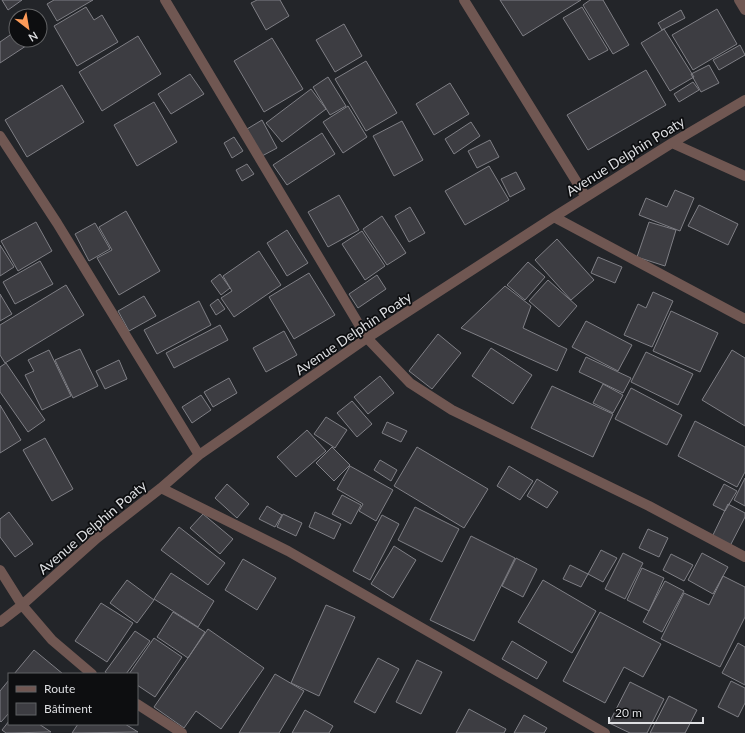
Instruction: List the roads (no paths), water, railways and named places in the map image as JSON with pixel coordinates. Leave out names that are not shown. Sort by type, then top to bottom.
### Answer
[{"type":"street","points":[[165,0],[367,338],[410,383],[452,410],[649,506],[745,558]]},
{"type":"street","points":[[464,0],[586,197]]},
{"type":"street","points":[[739,0],[745,10]]},
{"type":"street","name":"Avenue Delphin Poaty","points":[[0,622],[22,605],[97,538],[161,488],[199,455],[367,338],[554,217],[672,143],[745,100]]},
{"type":"street","points":[[0,136],[58,223],[199,455]]},
{"type":"street","points":[[672,143],[745,176]]},
{"type":"street","points":[[554,217],[745,319]]},
{"type":"street","points":[[161,488],[288,551],[605,733]]},
{"type":"street","points":[[0,570],[22,605],[52,640],[91,673]]},
{"type":"street","points":[[138,705],[182,733]]}]
